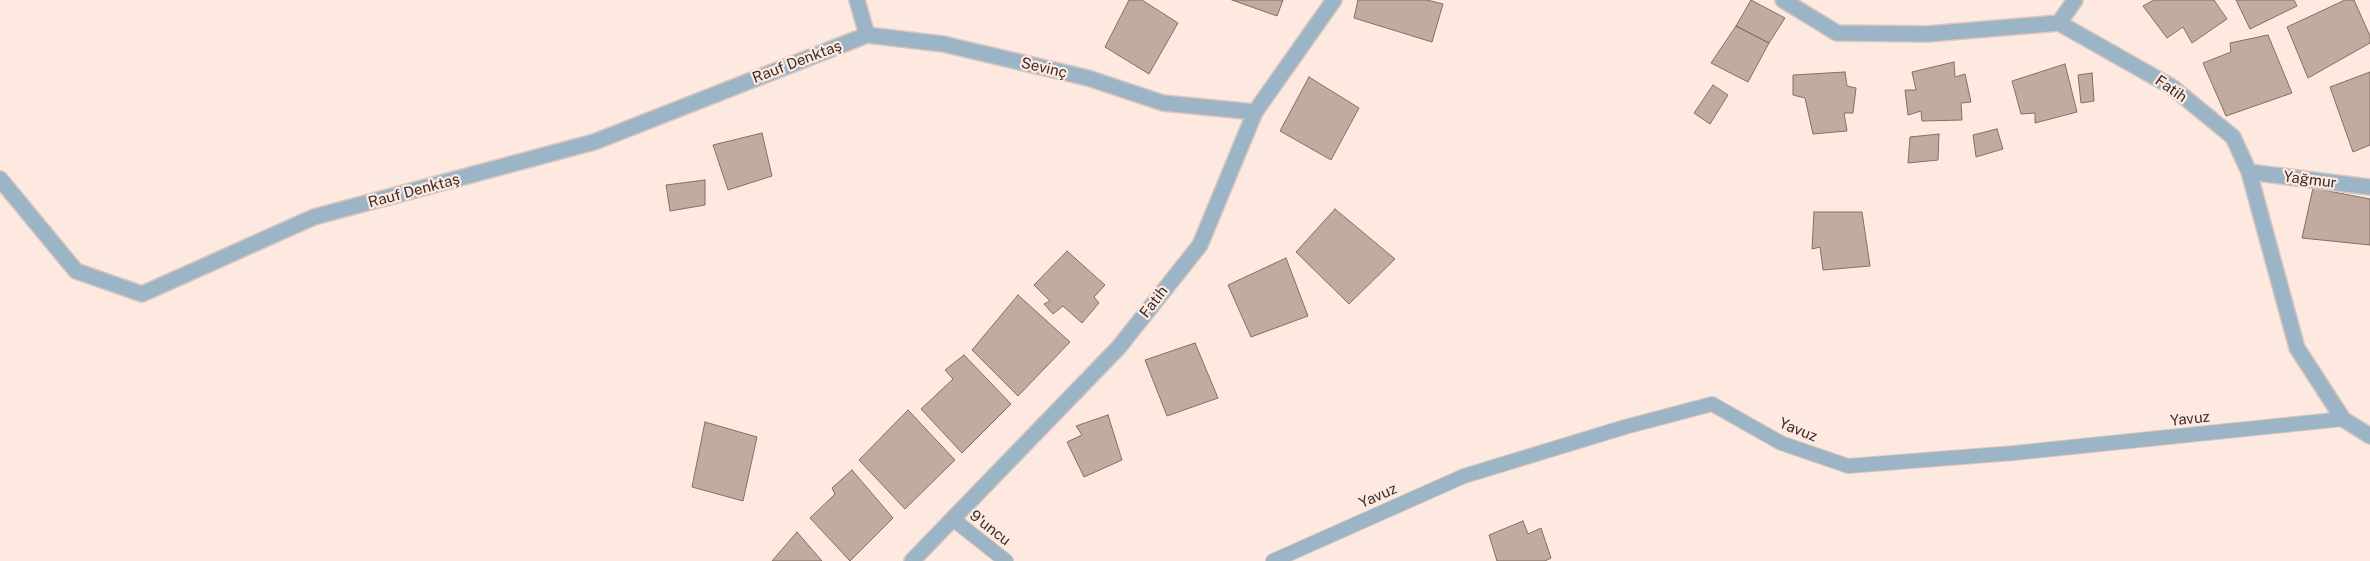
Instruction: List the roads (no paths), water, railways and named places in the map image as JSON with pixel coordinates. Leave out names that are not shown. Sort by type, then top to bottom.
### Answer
[{"type":"street","points":[[857,0],[867,34]]},
{"type":"street","name":"Fatih","points":[[912,561],[954,520],[1119,347],[1200,245],[1255,112],[1334,0]]},
{"type":"street","points":[[1783,0],[1837,33],[1927,34],[2059,23],[2075,0]]},
{"type":"street","name":"Fatih","points":[[2059,23],[2172,86],[2233,137],[2249,172],[2297,348],[2343,419],[2370,436]]},
{"type":"street","name":"Sevinç","points":[[867,34],[943,44],[1088,78],[1163,103],[1255,112]]},
{"type":"street","name":"Rauf Denktaş","points":[[0,179],[76,271],[142,294],[314,217],[594,142],[867,34]]},
{"type":"street","name":"Yağmur","points":[[2249,172],[2370,187]]},
{"type":"lane","name":"Yavuz","points":[[1273,561],[1464,476],[1626,427],[1712,404],[1781,443],[1848,466],[2014,453],[2343,419]]},
{"type":"lane","name":"9'uncu","points":[[954,520],[1006,561]]}]
